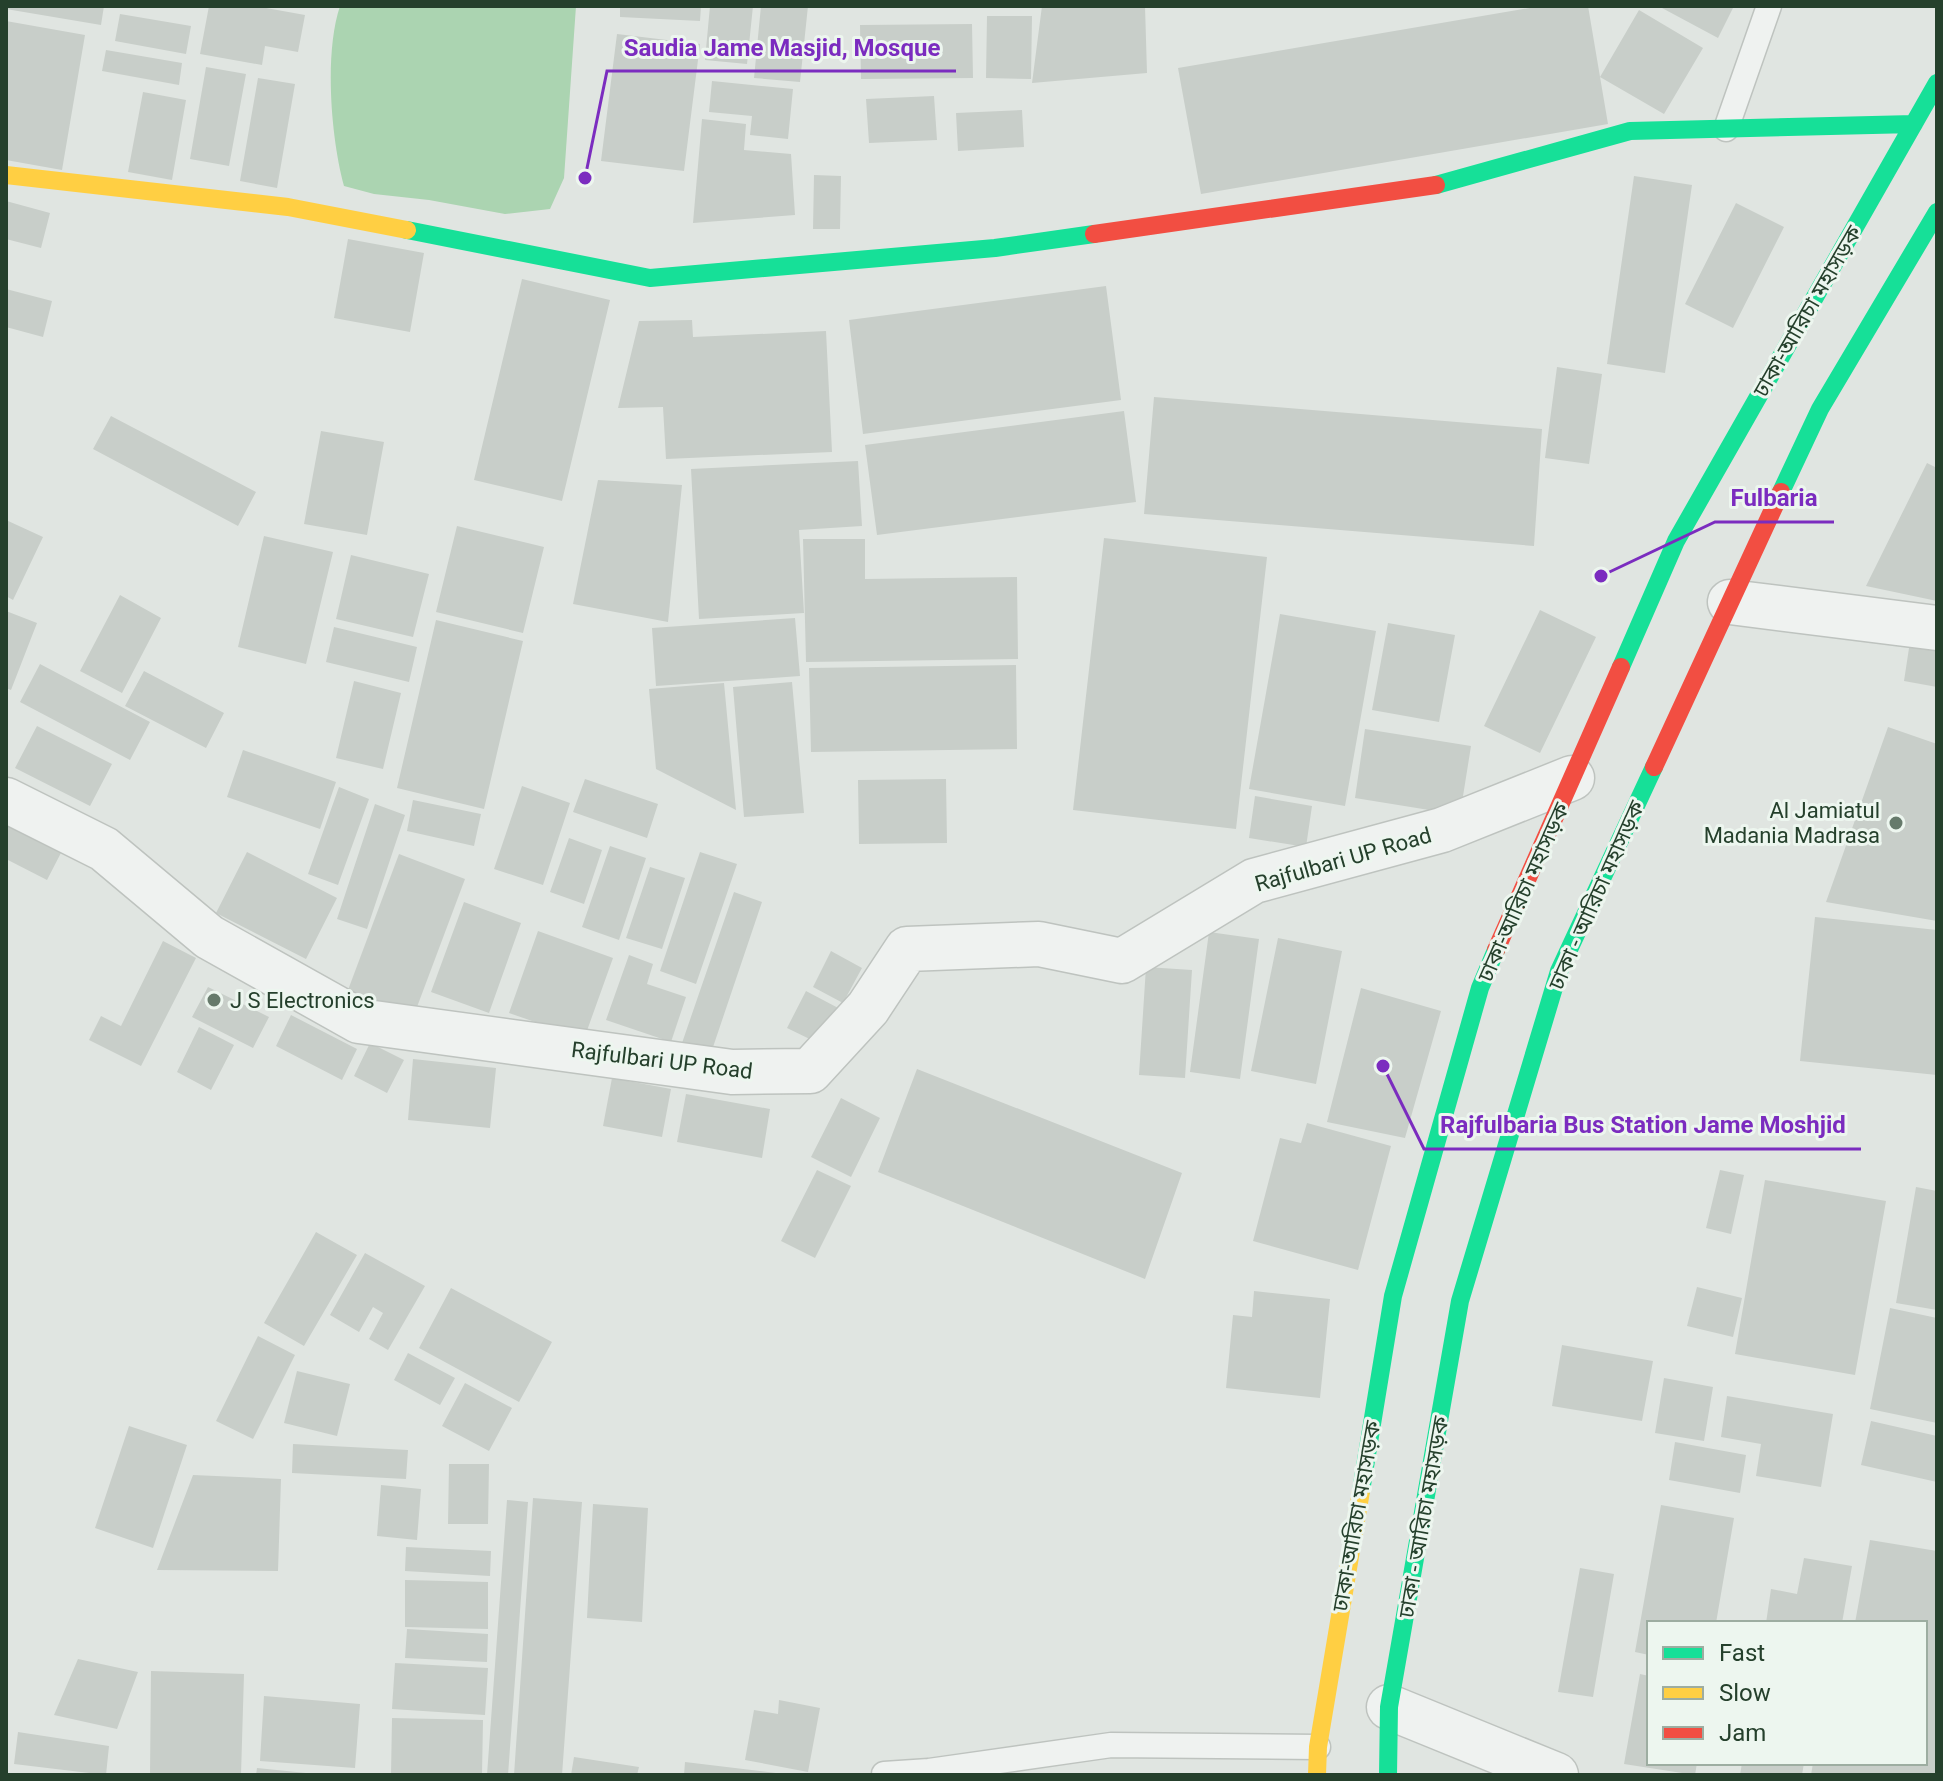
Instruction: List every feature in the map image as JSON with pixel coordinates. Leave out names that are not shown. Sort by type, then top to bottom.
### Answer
[{"type":"main road","name":"ঢাকা-আরিচা মহাসড়ক","points":[[1317,1775],[1318,1747],[1393,1296],[1480,988],[1676,541],[1937,83]]},
{"type":"main road","points":[[6,175],[288,207],[650,278],[995,248],[1438,185],[1630,131],[1914,124]]},
{"type":"main road","name":"ঢাকা - আরিচা মহাসড়ক","points":[[1388,1775],[1389,1707],[1460,1301],[1559,971],[1820,409],[1937,212]]},
{"type":"street","points":[[1730,602],[1937,628]]},
{"type":"street","name":"Rajfulbari UP Road","points":[[6,800],[104,849],[209,937],[359,1021],[732,1072],[810,1071],[868,1008],[907,949],[1039,944],[1122,961],[1254,881],[1442,830],[1572,778]]},
{"type":"street","points":[[1389,1707],[1556,1775]]},
{"type":"lane","points":[[1726,129],[1769,6]]},
{"type":"lane","points":[[884,1774],[929,1771],[1111,1745],[1318,1747]]},
{"type":"shaded area","points":[[340,6],[576,6],[564,178],[550,209],[505,214],[374,194],[344,186],[331,96],[332,48]]},
{"type":"building","points":[[6,6],[104,6],[101,25],[6,9]]},
{"type":"building","points":[[209,6],[255,6],[305,15],[298,52],[265,46],[262,65],[200,54]]},
{"type":"building","points":[[620,6],[701,6],[700,21],[620,17]]},
{"type":"building","points":[[710,6],[753,6],[747,64],[705,60]]},
{"type":"building","points":[[761,6],[808,6],[800,82],[754,78]]},
{"type":"building","points":[[1042,6],[1145,6],[1147,73],[1032,83]]},
{"type":"building","points":[[1541,6],[1588,6],[1608,124],[1201,194],[1178,68]]},
{"type":"building","points":[[1663,6],[1734,6],[1718,38]]},
{"type":"building","points":[[1639,10],[1703,48],[1664,114],[1600,77]]},
{"type":"building","points":[[120,14],[191,26],[186,54],[115,41]]},
{"type":"building","points":[[987,16],[1032,16],[1031,79],[986,78]]},
{"type":"building","points":[[6,21],[85,35],[62,170],[6,160]]},
{"type":"building","points":[[972,24],[973,78],[861,79],[860,25]]},
{"type":"building","points":[[617,34],[700,44],[684,171],[601,161]]},
{"type":"building","points":[[106,50],[182,63],[179,85],[102,71]]},
{"type":"building","points":[[206,67],[246,74],[229,166],[190,159]]},
{"type":"building","points":[[258,78],[295,84],[277,188],[240,181]]},
{"type":"building","points":[[712,81],[793,89],[788,139],[750,135],[752,116],[709,112]]},
{"type":"building","points":[[143,92],[186,100],[172,180],[128,172]]},
{"type":"building","points":[[934,96],[937,140],[869,143],[866,99]]},
{"type":"building","points":[[1022,110],[1024,147],[958,151],[956,113]]},
{"type":"building","points":[[702,119],[746,124],[744,150],[791,154],[795,215],[693,223]]},
{"type":"building","points":[[814,175],[841,176],[840,229],[813,229]]},
{"type":"building","points":[[1634,176],[1692,185],[1665,373],[1607,364]]},
{"type":"building","points":[[6,201],[50,213],[41,248],[6,239]]},
{"type":"building","points":[[1736,203],[1784,227],[1733,328],[1685,304]]},
{"type":"building","points":[[348,239],[424,253],[410,332],[334,318]]},
{"type":"building","points":[[522,279],[610,300],[562,501],[474,480]]},
{"type":"building","points":[[1106,286],[1121,400],[863,434],[849,320]]},
{"type":"building","points":[[6,289],[52,301],[43,337],[6,327]]},
{"type":"building","points":[[692,320],[693,337],[826,331],[832,452],[666,459],[663,407],[618,408],[639,321]]},
{"type":"building","points":[[1557,367],[1602,374],[1589,464],[1545,458]]},
{"type":"building","points":[[1154,397],[1542,429],[1534,546],[1144,514]]},
{"type":"building","points":[[1124,411],[1136,502],[877,535],[865,445]]},
{"type":"building","points":[[111,416],[256,492],[238,526],[93,449]]},
{"type":"building","points":[[321,431],[384,442],[367,535],[304,524]]},
{"type":"building","points":[[858,461],[862,526],[799,530],[804,613],[699,619],[691,469]]},
{"type":"building","points":[[1927,463],[1937,468],[1937,601],[1866,586]]},
{"type":"building","points":[[598,480],[682,485],[668,622],[573,604]]},
{"type":"building","points":[[6,520],[43,537],[13,600],[6,596]]},
{"type":"building","points":[[457,526],[544,547],[523,633],[436,612]]},
{"type":"building","points":[[264,536],[333,552],[306,664],[238,647]]},
{"type":"building","points":[[1104,538],[1267,557],[1236,829],[1073,810]]},
{"type":"building","points":[[803,539],[865,539],[865,579],[1017,577],[1018,659],[806,662]]},
{"type":"building","points":[[351,555],[429,574],[413,637],[336,619]]},
{"type":"building","points":[[120,595],[161,618],[122,693],[80,671]]},
{"type":"building","points":[[1540,610],[1596,637],[1540,753],[1484,726]]},
{"type":"building","points":[[6,611],[37,623],[11,690],[6,688]]},
{"type":"building","points":[[1280,614],[1376,631],[1345,806],[1249,789]]},
{"type":"building","points":[[795,618],[800,676],[656,686],[652,628]]},
{"type":"building","points":[[436,620],[523,641],[484,809],[397,788]]},
{"type":"building","points":[[1388,623],[1455,635],[1439,722],[1372,710]]},
{"type":"building","points":[[334,627],[417,647],[409,682],[326,662]]},
{"type":"building","points":[[1911,635],[1937,640],[1937,687],[1904,681]]},
{"type":"building","points":[[40,664],[150,722],[130,760],[20,702]]},
{"type":"building","points":[[1016,665],[1017,749],[811,752],[809,668]]},
{"type":"building","points":[[144,671],[224,713],[206,748],[125,706]]},
{"type":"building","points":[[354,681],[401,693],[383,769],[336,758]]},
{"type":"building","points":[[792,682],[804,813],[744,817],[733,687]]},
{"type":"building","points":[[724,683],[736,810],[656,769],[649,689]]},
{"type":"building","points":[[37,726],[112,764],[90,806],[15,768]]},
{"type":"building","name":"Al Jamiatul Madania Madrasa","points":[[1888,727],[1937,744],[1937,921],[1826,902]]},
{"type":"building","points":[[1365,729],[1471,746],[1460,815],[1355,798]]},
{"type":"building","points":[[243,750],[336,782],[320,829],[227,797]]},
{"type":"building","points":[[585,779],[658,804],[647,838],[573,812]]},
{"type":"building","points":[[946,779],[947,843],[859,844],[858,780]]},
{"type":"building","points":[[522,786],[570,803],[543,885],[494,869]]},
{"type":"building","points":[[339,787],[369,799],[338,885],[308,874]]},
{"type":"building","points":[[1255,796],[1312,806],[1306,847],[1249,838]]},
{"type":"building","points":[[413,800],[481,814],[474,846],[407,831]]},
{"type":"building","points":[[375,804],[405,815],[367,929],[337,919]]},
{"type":"building","points":[[6,817],[64,847],[47,880],[6,859]]},
{"type":"building","points":[[569,838],[602,850],[584,904],[550,892]]},
{"type":"building","points":[[610,846],[646,858],[619,940],[582,927]]},
{"type":"building","points":[[247,852],[337,898],[306,959],[216,913]]},
{"type":"building","points":[[700,852],[737,864],[696,984],[660,971]]},
{"type":"building","points":[[399,854],[465,879],[414,1015],[348,990]]},
{"type":"building","points":[[650,867],[685,878],[662,949],[626,938]]},
{"type":"building","points":[[734,892],[762,902],[711,1053],[682,1043]]},
{"type":"building","points":[[464,902],[521,923],[489,1013],[431,992]]},
{"type":"building","points":[[1815,917],[1937,930],[1937,1075],[1800,1061]]},
{"type":"building","points":[[538,931],[613,958],[584,1039],[509,1013]]},
{"type":"building","points":[[1209,932],[1259,939],[1240,1079],[1190,1072]]},
{"type":"building","points":[[1278,938],[1342,951],[1316,1084],[1251,1071]]},
{"type":"building","points":[[163,941],[196,958],[141,1066],[89,1040],[101,1016],[121,1026]]},
{"type":"building","points":[[831,951],[862,968],[843,1003],[813,987]]},
{"type":"building","points":[[629,955],[653,964],[647,984],[686,997],[671,1042],[606,1020]]},
{"type":"building","points":[[1146,967],[1192,970],[1185,1078],[1139,1075]]},
{"type":"building","points":[[208,987],[269,1017],[253,1048],[192,1017]]},
{"type":"building","points":[[1361,988],[1441,1011],[1405,1138],[1327,1122]]},
{"type":"building","points":[[806,991],[842,1010],[824,1046],[787,1028]]},
{"type":"building","points":[[291,1015],[357,1049],[342,1080],[276,1046]]},
{"type":"building","points":[[199,1027],[234,1045],[211,1090],[177,1072]]},
{"type":"building","points":[[370,1043],[404,1060],[387,1093],[354,1076]]},
{"type":"building","points":[[413,1059],[496,1068],[490,1128],[408,1120]]},
{"type":"building","points":[[917,1069],[1182,1173],[1145,1279],[878,1172]]},
{"type":"building","points":[[612,1078],[671,1089],[662,1137],[603,1126]]},
{"type":"building","points":[[686,1094],[770,1109],[762,1158],[677,1142]]},
{"type":"building","points":[[841,1098],[880,1118],[851,1177],[811,1157]]},
{"type":"building","points":[[1307,1123],[1391,1146],[1358,1270],[1253,1241],[1280,1138],[1301,1143]]},
{"type":"building","points":[[817,1170],[851,1186],[815,1258],[781,1241]]},
{"type":"building","points":[[1720,1170],[1744,1175],[1731,1234],[1706,1228]]},
{"type":"building","points":[[1765,1180],[1886,1201],[1855,1375],[1735,1354]]},
{"type":"building","points":[[1916,1187],[1937,1191],[1937,1310],[1896,1303]]},
{"type":"building","points":[[316,1232],[357,1255],[304,1346],[264,1323]]},
{"type":"building","points":[[365,1253],[425,1286],[388,1350],[369,1339],[383,1313],[373,1307],[359,1332],[330,1315]]},
{"type":"building","points":[[1697,1287],[1742,1298],[1733,1337],[1687,1326]]},
{"type":"building","points":[[451,1288],[552,1342],[519,1402],[419,1348]]},
{"type":"building","points":[[1254,1291],[1330,1299],[1320,1398],[1226,1388],[1233,1315],[1252,1317]]},
{"type":"building","points":[[1890,1308],[1937,1318],[1937,1423],[1870,1409]]},
{"type":"building","points":[[258,1336],[295,1355],[253,1439],[216,1421]]},
{"type":"building","points":[[1562,1345],[1653,1361],[1642,1421],[1552,1406]]},
{"type":"building","points":[[408,1353],[455,1378],[440,1405],[394,1380]]},
{"type":"building","points":[[297,1371],[350,1384],[337,1436],[284,1423]]},
{"type":"building","points":[[1664,1378],[1713,1387],[1704,1441],[1655,1433]]},
{"type":"building","points":[[465,1383],[512,1408],[489,1451],[442,1426]]},
{"type":"building","points":[[1727,1396],[1833,1414],[1821,1487],[1756,1476],[1761,1444],[1721,1437]]},
{"type":"building","points":[[1871,1421],[1937,1436],[1937,1482],[1861,1465]]},
{"type":"building","points":[[129,1426],[187,1445],[153,1548],[95,1528]]},
{"type":"building","points":[[1675,1442],[1746,1455],[1740,1493],[1669,1480]]},
{"type":"building","points":[[293,1444],[408,1450],[406,1479],[292,1473]]},
{"type":"building","points":[[449,1464],[489,1464],[488,1524],[448,1524]]},
{"type":"building","points":[[193,1475],[281,1479],[278,1571],[157,1570]]},
{"type":"building","points":[[381,1485],[421,1489],[417,1540],[377,1536]]},
{"type":"building","points":[[533,1498],[582,1502],[562,1775],[514,1775]]},
{"type":"building","points":[[507,1500],[528,1502],[508,1775],[487,1775]]},
{"type":"building","points":[[593,1504],[648,1508],[642,1622],[587,1618]]},
{"type":"building","points":[[1661,1505],[1734,1518],[1716,1621],[1647,1621],[1647,1655],[1635,1652]]},
{"type":"building","points":[[1870,1540],[1937,1551],[1937,1775],[1811,1775],[1813,1765],[1927,1765],[1927,1621],[1855,1621]]},
{"type":"building","points":[[406,1547],[491,1551],[490,1576],[405,1571]]},
{"type":"building","points":[[1804,1558],[1852,1566],[1842,1621],[1766,1621],[1771,1589],[1797,1594]]},
{"type":"building","points":[[1580,1568],[1614,1574],[1593,1697],[1558,1692]]},
{"type":"building","points":[[405,1580],[488,1582],[488,1629],[405,1627]]},
{"type":"building","points":[[407,1629],[488,1634],[487,1662],[405,1658]]},
{"type":"building","points":[[78,1659],[138,1672],[117,1729],[54,1715]]},
{"type":"building","points":[[395,1663],[488,1668],[485,1715],[392,1709]]},
{"type":"building","points":[[151,1671],[244,1674],[241,1775],[150,1775]]},
{"type":"building","points":[[1640,1674],[1647,1676],[1647,1765],[1697,1765],[1695,1775],[1624,1764]]},
{"type":"building","points":[[264,1696],[360,1704],[355,1768],[260,1761]]},
{"type":"building","points":[[779,1700],[820,1708],[808,1772],[745,1760],[754,1710],[778,1714]]},
{"type":"building","points":[[392,1718],[483,1720],[482,1775],[391,1775]]},
{"type":"building","points":[[18,1732],[109,1746],[106,1775],[14,1764]]},
{"type":"building","points":[[574,1757],[639,1767],[637,1775],[571,1775]]},
{"type":"building","points":[[685,1762],[776,1773],[684,1775]]},
{"type":"building","points":[[1742,1765],[1804,1765],[1802,1775],[1740,1775]]},
{"type":"building","points":[[257,1768],[306,1773],[306,1775],[256,1775]]},
{"type":"traffic: fast","points":[[1621,667],[1676,541],[1937,83]]},
{"type":"traffic: fast","points":[[1436,185],[1630,131],[1914,124]]},
{"type":"traffic: fast","points":[[1781,492],[1820,409],[1937,212]]},
{"type":"traffic: fast","points":[[407,230],[650,278],[995,248],[1094,234]]},
{"type":"traffic: fast","points":[[1388,1775],[1389,1707],[1460,1301],[1559,971],[1654,767]]},
{"type":"traffic: fast","points":[[1361,1491],[1393,1296],[1480,988],[1496,950]]},
{"type":"traffic: slow","points":[[6,175],[288,207],[407,230]]},
{"type":"traffic: slow","points":[[1317,1775],[1318,1747],[1361,1491]]},
{"type":"traffic: jam","points":[[1094,234],[1436,185]]},
{"type":"traffic: jam","points":[[1654,767],[1781,492]]},
{"type":"traffic: jam","points":[[1496,950],[1621,667]]},
{"type":"place","name":"Saudia Jame Masjid, Mosque","points":[[585,178]]},
{"type":"place","name":"Fulbaria","points":[[1601,576]]},
{"type":"place","name":"Al Jamiatul Madania Madrasa","points":[[1896,823]]},
{"type":"place","name":"J S Electronics","points":[[214,1000]]},
{"type":"place","name":"Rajfulbaria Bus Station Jame Moshjid","points":[[1383,1066]]}]
